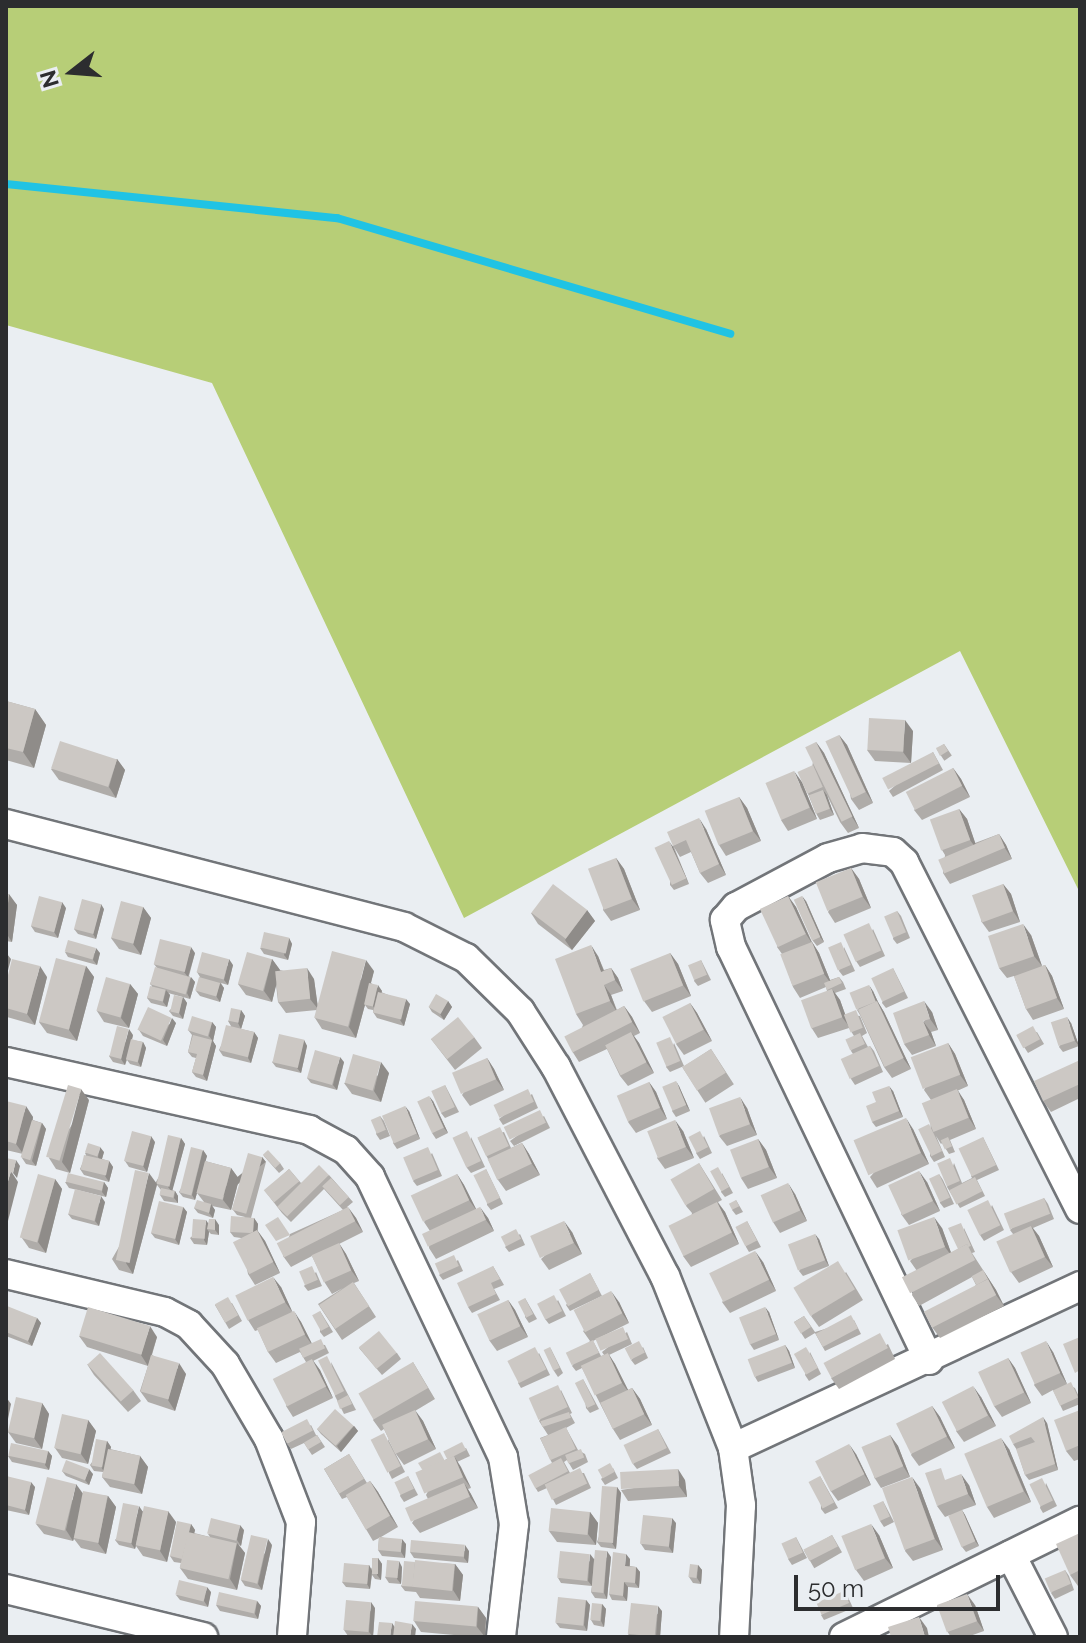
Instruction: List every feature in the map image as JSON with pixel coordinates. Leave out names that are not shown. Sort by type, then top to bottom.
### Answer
[{"type":"street","points":[[6,824],[404,927],[466,958],[520,1011],[556,1067],[665,1276],[733,1448],[741,1505],[734,1637]]},
{"type":"street","points":[[929,1360],[731,947],[725,920],[736,907],[828,858],[862,848],[893,852],[904,862],[1080,1209]]},
{"type":"street","points":[[6,1062],[309,1130],[346,1150],[370,1177],[503,1457],[514,1524],[501,1637]]},
{"type":"street","points":[[6,1274],[165,1312],[189,1325],[225,1364],[269,1439],[301,1522],[292,1637]]},
{"type":"street","points":[[733,1448],[929,1360],[1080,1286]]},
{"type":"street","points":[[844,1637],[1080,1521]]},
{"type":"street","points":[[1011,1555],[1053,1637]]},
{"type":"street","points":[[6,1589],[203,1637]]},
{"type":"green space","points":[[6,6],[1080,6],[1080,893],[960,651],[464,918],[212,383],[6,325]]},
{"type":"building","points":[[6,701],[35,709],[23,752],[6,748]]},
{"type":"building","points":[[869,718],[905,720],[903,752],[867,750]]},
{"type":"building","points":[[839,735],[866,792],[852,798],[825,741]]},
{"type":"building","points":[[60,741],[117,760],[108,787],[51,769]]},
{"type":"building","points":[[816,742],[852,817],[842,822],[805,747]]},
{"type":"building","points":[[944,744],[948,751],[940,756],[936,748]]},
{"type":"building","points":[[933,752],[939,764],[888,789],[882,778]]},
{"type":"building","points":[[813,765],[823,787],[807,794],[797,772]]},
{"type":"building","points":[[953,768],[962,786],[915,810],[906,792]]},
{"type":"building","points":[[794,771],[810,808],[781,820],[765,783]]},
{"type":"building","points":[[823,790],[830,809],[816,814],[809,795]]},
{"type":"building","points":[[739,797],[753,831],[719,845],[705,811]]},
{"type":"building","points":[[959,809],[970,840],[941,851],[930,820]]},
{"type":"building","points":[[699,818],[719,864],[700,873],[686,840],[673,846],[667,832]]},
{"type":"building","points":[[999,834],[1005,848],[944,874],[938,860]]},
{"type":"building","points":[[669,841],[686,878],[672,885],[654,848]]},
{"type":"building","points":[[616,858],[632,899],[604,910],[588,869]]},
{"type":"building","points":[[851,868],[863,897],[827,911],[816,882]]},
{"type":"building","points":[[553,884],[587,910],[566,939],[531,913]]},
{"type":"building","points":[[1003,884],[1013,911],[982,923],[972,895]]},
{"type":"building","points":[[6,894],[9,894],[6,921]]},
{"type":"building","points":[[39,896],[62,902],[54,932],[31,926]]},
{"type":"building","points":[[788,896],[806,934],[778,947],[760,909]]},
{"type":"building","points":[[802,896],[820,937],[812,941],[794,900]]},
{"type":"building","points":[[82,899],[101,904],[93,934],[74,929]]},
{"type":"building","points":[[121,901],[143,907],[133,944],[111,938]]},
{"type":"building","points":[[897,911],[906,932],[893,938],[884,916]]},
{"type":"building","points":[[869,923],[881,950],[856,962],[843,934]]},
{"type":"building","points":[[1023,924],[1034,956],[999,968],[988,936]]},
{"type":"building","points":[[264,932],[289,938],[286,953],[260,948]]},
{"type":"building","points":[[160,939],[191,947],[185,972],[154,964]]},
{"type":"building","points":[[68,940],[96,948],[93,960],[65,952]]},
{"type":"building","points":[[812,942],[824,974],[792,986],[780,954]]},
{"type":"building","points":[[841,942],[851,965],[838,970],[828,947]]},
{"type":"building","points":[[591,945],[601,972],[611,968],[615,980],[604,985],[610,1001],[576,1014],[555,959]]},
{"type":"building","points":[[332,951],[366,960],[348,1027],[314,1018]]},
{"type":"building","points":[[202,952],[229,959],[224,980],[197,972]]},
{"type":"building","points":[[247,952],[272,959],[263,991],[238,984]]},
{"type":"building","points":[[670,953],[683,985],[643,1002],[630,969]]},
{"type":"building","points":[[56,958],[86,966],[69,1030],[39,1022]]},
{"type":"building","points":[[12,959],[40,966],[27,1014],[6,1008],[6,983]]},
{"type":"building","points":[[701,960],[707,975],[694,980],[688,965]]},
{"type":"building","points":[[1045,965],[1057,998],[1026,1009],[1014,976]]},
{"type":"building","points":[[155,967],[191,977],[186,995],[150,984]]},
{"type":"building","points":[[307,968],[310,999],[278,1002],[275,971]]},
{"type":"building","points":[[893,968],[904,992],[882,1002],[871,978]]},
{"type":"building","points":[[106,977],[130,984],[120,1018],[96,1011]]},
{"type":"building","points":[[199,977],[220,983],[216,997],[195,990]]},
{"type":"building","points":[[839,977],[842,983],[827,990],[824,983]]},
{"type":"building","points":[[369,983],[378,985],[373,1006],[364,1004]]},
{"type":"building","points":[[869,985],[876,1002],[856,1010],[850,993]]},
{"type":"building","points":[[150,986],[166,990],[163,1002],[147,998]]},
{"type":"building","points":[[832,989],[842,1017],[811,1028],[801,1000]]},
{"type":"building","points":[[378,992],[406,999],[401,1019],[373,1012]]},
{"type":"building","points":[[436,994],[448,1001],[441,1014],[428,1007]]},
{"type":"building","points":[[174,995],[183,997],[179,1014],[170,1012]]},
{"type":"building","points":[[877,1001],[904,1058],[885,1067],[858,1010]]},
{"type":"building","points":[[924,1001],[930,1019],[923,1021],[929,1035],[904,1044],[893,1013]]},
{"type":"building","points":[[690,1003],[704,1030],[676,1044],[662,1017]]},
{"type":"building","points":[[624,1006],[632,1022],[572,1052],[564,1036]]},
{"type":"building","points":[[148,1007],[172,1018],[161,1041],[137,1030]]},
{"type":"building","points":[[231,1008],[241,1010],[238,1023],[229,1021]]},
{"type":"building","points":[[856,1010],[863,1028],[851,1032],[844,1015]]},
{"type":"building","points":[[192,1016],[212,1022],[208,1036],[188,1030]]},
{"type":"building","points":[[458,1017],[474,1037],[447,1059],[431,1039]]},
{"type":"building","points":[[1067,1017],[1075,1041],[1059,1046],[1051,1022]]},
{"type":"building","points":[[226,1025],[254,1032],[248,1057],[220,1050]]},
{"type":"building","points":[[117,1026],[129,1029],[121,1059],[110,1056]]},
{"type":"building","points":[[1033,1026],[1040,1039],[1023,1048],[1016,1035]]},
{"type":"building","points":[[631,1032],[646,1062],[621,1075],[605,1045]]},
{"type":"building","points":[[860,1033],[865,1044],[850,1050],[845,1040]]},
{"type":"building","points":[[279,1034],[304,1040],[298,1068],[272,1062]]},
{"type":"building","points":[[193,1035],[212,1040],[203,1075],[192,1072],[197,1054],[188,1052]]},
{"type":"building","points":[[670,1037],[680,1061],[666,1067],[656,1043]]},
{"type":"building","points":[[131,1039],[143,1042],[138,1062],[126,1059]]},
{"type":"building","points":[[948,1043],[960,1075],[923,1089],[911,1057]]},
{"type":"building","points":[[870,1046],[879,1066],[850,1079],[841,1059]]},
{"type":"building","points":[[711,1049],[726,1073],[697,1091],[682,1067]]},
{"type":"building","points":[[315,1050],[340,1057],[332,1085],[307,1078]]},
{"type":"building","points":[[353,1054],[381,1062],[373,1091],[345,1083]]},
{"type":"building","points":[[487,1058],[496,1079],[461,1094],[452,1073]]},
{"type":"building","points":[[1080,1060],[1080,1084],[1043,1101],[1034,1081]]},
{"type":"building","points":[[676,1081],[686,1105],[672,1111],[662,1087]]},
{"type":"building","points":[[649,1082],[660,1108],[628,1121],[617,1096]]},
{"type":"building","points":[[68,1085],[81,1089],[59,1161],[46,1157]]},
{"type":"building","points":[[445,1085],[455,1107],[441,1113],[431,1091]]},
{"type":"building","points":[[889,1086],[899,1111],[872,1122],[866,1106],[876,1102],[872,1092]]},
{"type":"building","points":[[528,1089],[534,1102],[499,1118],[494,1105]]},
{"type":"building","points":[[957,1089],[969,1118],[933,1132],[922,1103]]},
{"type":"building","points":[[429,1096],[444,1128],[432,1133],[417,1101]]},
{"type":"building","points":[[740,1097],[750,1124],[719,1136],[709,1108]]},
{"type":"building","points":[[6,1101],[26,1106],[16,1144],[6,1141]]},
{"type":"building","points":[[405,1106],[417,1134],[394,1143],[382,1116]]},
{"type":"building","points":[[540,1110],[546,1123],[510,1140],[504,1127]]},
{"type":"building","points":[[380,1116],[386,1130],[377,1134],[371,1120]]},
{"type":"building","points":[[906,1118],[921,1153],[868,1175],[854,1140]]},
{"type":"building","points":[[32,1120],[42,1123],[30,1160],[21,1157]]},
{"type":"building","points":[[675,1120],[686,1147],[658,1158],[647,1131]]},
{"type":"building","points":[[929,1124],[942,1151],[931,1156],[918,1129]]},
{"type":"building","points":[[500,1127],[509,1146],[486,1157],[477,1138]]},
{"type":"building","points":[[132,1131],[151,1136],[143,1166],[124,1161]]},
{"type":"building","points":[[467,1131],[481,1161],[466,1168],[452,1138]]},
{"type":"building","points":[[700,1131],[708,1147],[697,1153],[688,1137]]},
{"type":"building","points":[[168,1135],[181,1138],[169,1187],[157,1184]]},
{"type":"building","points":[[948,1137],[952,1146],[945,1149],[941,1140]]},
{"type":"building","points":[[983,1137],[996,1165],[972,1177],[959,1148]]},
{"type":"building","points":[[758,1139],[769,1167],[741,1178],[730,1150]]},
{"type":"building","points":[[88,1143],[100,1147],[97,1157],[85,1153]]},
{"type":"building","points":[[522,1143],[532,1164],[497,1180],[488,1159]]},
{"type":"building","points":[[191,1147],[203,1150],[191,1196],[180,1193]]},
{"type":"building","points":[[428,1147],[438,1170],[413,1181],[403,1158]]},
{"type":"building","points":[[268,1150],[280,1163],[275,1168],[263,1155]]},
{"type":"building","points":[[248,1153],[262,1157],[246,1214],[232,1210]]},
{"type":"building","points":[[84,1155],[109,1161],[106,1175],[81,1170]]},
{"type":"building","points":[[6,1158],[16,1160],[13,1173],[6,1170]]},
{"type":"building","points":[[950,1158],[960,1181],[947,1186],[937,1163]]},
{"type":"building","points":[[205,1161],[231,1168],[223,1200],[196,1193]]},
{"type":"building","points":[[699,1163],[714,1189],[685,1205],[670,1180]]},
{"type":"building","points":[[319,1165],[329,1175],[287,1217],[277,1207]]},
{"type":"building","points":[[718,1167],[729,1187],[721,1191],[710,1171]]},
{"type":"building","points":[[289,1169],[299,1181],[274,1202],[264,1190]]},
{"type":"building","points":[[486,1169],[500,1198],[487,1204],[473,1175]]},
{"type":"building","points":[[6,1170],[11,1171],[6,1188]]},
{"type":"building","points":[[135,1170],[149,1173],[130,1263],[116,1260]]},
{"type":"building","points":[[919,1171],[933,1201],[902,1215],[888,1185]]},
{"type":"building","points":[[68,1173],[104,1182],[102,1191],[66,1182]]},
{"type":"building","points":[[38,1174],[55,1179],[37,1242],[20,1237]]},
{"type":"building","points":[[457,1174],[469,1200],[423,1222],[411,1196]]},
{"type":"building","points":[[939,1174],[950,1198],[940,1202],[929,1179]]},
{"type":"building","points":[[975,1177],[982,1191],[956,1204],[949,1190]]},
{"type":"building","points":[[331,1178],[349,1197],[340,1205],[322,1186]]},
{"type":"building","points":[[788,1183],[800,1210],[773,1223],[761,1195]]},
{"type":"building","points":[[161,1188],[175,1191],[173,1198],[160,1195]]},
{"type":"building","points":[[75,1189],[101,1196],[94,1221],[68,1214]]},
{"type":"building","points":[[1044,1198],[1050,1214],[1010,1229],[1004,1213]]},
{"type":"building","points":[[197,1200],[211,1204],[209,1213],[194,1208]]},
{"type":"building","points":[[736,1200],[739,1206],[732,1210],[729,1204]]},
{"type":"building","points":[[988,1200],[1000,1225],[980,1235],[967,1210]]},
{"type":"building","points":[[159,1201],[183,1207],[175,1239],[151,1233]]},
{"type":"building","points":[[717,1202],[732,1233],[683,1256],[668,1226]]},
{"type":"building","points":[[348,1207],[355,1221],[284,1258],[277,1243]]},
{"type":"building","points":[[480,1207],[486,1220],[428,1247],[422,1234]]},
{"type":"building","points":[[231,1216],[254,1218],[253,1232],[230,1232]]},
{"type":"building","points":[[278,1217],[290,1235],[276,1241],[265,1225]]},
{"type":"building","points":[[934,1217],[945,1247],[908,1260],[897,1230]]},
{"type":"building","points":[[193,1219],[206,1220],[205,1239],[192,1238]]},
{"type":"building","points":[[209,1219],[215,1219],[215,1230],[207,1229]]},
{"type":"building","points":[[564,1221],[574,1243],[540,1258],[530,1236]]},
{"type":"building","points":[[747,1221],[757,1241],[745,1247],[735,1227]]},
{"type":"building","points":[[961,1223],[971,1246],[967,1244],[958,1249],[948,1228]]},
{"type":"building","points":[[1031,1226],[1045,1257],[1010,1273],[996,1241]]},
{"type":"building","points":[[516,1229],[521,1239],[506,1247],[501,1237]]},
{"type":"building","points":[[257,1230],[273,1262],[249,1274],[233,1242]]},
{"type":"building","points":[[815,1234],[825,1260],[798,1271],[788,1244]]},
{"type":"building","points":[[339,1243],[351,1270],[324,1283],[312,1255]]},
{"type":"building","points":[[967,1244],[975,1260],[910,1293],[902,1277]]},
{"type":"building","points":[[755,1251],[769,1280],[723,1302],[709,1273]]},
{"type":"building","points":[[454,1255],[459,1266],[440,1275],[435,1264]]},
{"type":"building","points":[[838,1261],[855,1289],[810,1316],[793,1288]]},
{"type":"building","points":[[312,1266],[318,1280],[305,1285],[299,1271]]},
{"type":"building","points":[[493,1266],[500,1279],[491,1283],[496,1294],[468,1307],[457,1283]]},
{"type":"building","points":[[983,1270],[988,1279],[976,1285],[972,1276]]},
{"type":"building","points":[[590,1273],[599,1290],[568,1306],[559,1289]]},
{"type":"building","points":[[273,1277],[285,1302],[248,1321],[235,1295]]},
{"type":"building","points":[[988,1279],[996,1295],[932,1328],[924,1312]]},
{"type":"building","points":[[353,1282],[369,1306],[335,1329],[319,1305]]},
{"type":"building","points":[[611,1291],[622,1313],[585,1332],[574,1310]]},
{"type":"building","points":[[554,1295],[562,1311],[545,1320],[537,1304]]},
{"type":"building","points":[[228,1297],[238,1315],[225,1323],[215,1304]]},
{"type":"building","points":[[525,1298],[533,1314],[526,1318],[518,1302]]},
{"type":"building","points":[[508,1300],[520,1326],[489,1341],[477,1314]]},
{"type":"building","points":[[7,1306],[37,1318],[28,1341],[6,1332]]},
{"type":"building","points":[[88,1307],[150,1326],[141,1355],[79,1336]]},
{"type":"building","points":[[765,1307],[776,1334],[750,1344],[739,1317]]},
{"type":"building","points":[[294,1311],[305,1335],[268,1352],[257,1328]]},
{"type":"building","points":[[320,1311],[329,1327],[321,1331],[312,1315]]},
{"type":"building","points":[[851,1315],[858,1328],[823,1347],[816,1334]]},
{"type":"building","points":[[804,1316],[811,1327],[801,1333],[794,1322]]},
{"type":"building","points":[[623,1327],[628,1339],[600,1351],[595,1339]]},
{"type":"building","points":[[379,1331],[397,1353],[376,1369],[359,1347]]},
{"type":"building","points":[[880,1333],[888,1348],[831,1378],[823,1363]]},
{"type":"building","points":[[1080,1337],[1080,1370],[1075,1373],[1063,1344]]},
{"type":"building","points":[[321,1339],[325,1348],[303,1358],[299,1349]]},
{"type":"building","points":[[593,1340],[599,1353],[572,1365],[566,1353]]},
{"type":"building","points":[[639,1341],[645,1353],[631,1360],[625,1348]]},
{"type":"building","points":[[1046,1341],[1060,1373],[1035,1384],[1020,1352]]},
{"type":"building","points":[[785,1345],[792,1363],[754,1377],[748,1359]]},
{"type":"building","points":[[535,1347],[546,1369],[519,1383],[507,1361]]},
{"type":"building","points":[[550,1347],[560,1368],[553,1371],[544,1350]]},
{"type":"building","points":[[806,1347],[818,1368],[806,1375],[794,1354]]},
{"type":"building","points":[[100,1353],[133,1390],[121,1402],[87,1364]]},
{"type":"building","points":[[608,1353],[622,1383],[595,1396],[581,1366]]},
{"type":"building","points":[[151,1355],[179,1363],[168,1400],[141,1392]]},
{"type":"building","points":[[327,1356],[344,1391],[335,1395],[318,1360]]},
{"type":"building","points":[[1008,1358],[1024,1392],[994,1406],[978,1372]]},
{"type":"building","points":[[312,1359],[326,1387],[287,1407],[273,1379]]},
{"type":"building","points":[[413,1362],[428,1388],[373,1419],[358,1394]]},
{"type":"building","points":[[583,1379],[595,1404],[587,1408],[575,1383]]},
{"type":"building","points":[[1071,1382],[1078,1397],[1060,1406],[1053,1390]]},
{"type":"building","points":[[558,1385],[568,1407],[539,1420],[529,1398]]},
{"type":"building","points":[[973,1386],[988,1415],[957,1431],[942,1402]]},
{"type":"building","points":[[632,1388],[644,1414],[613,1429],[600,1403]]},
{"type":"building","points":[[348,1395],[352,1404],[340,1409],[337,1401]]},
{"type":"building","points":[[16,1397],[42,1403],[34,1438],[8,1432]]},
{"type":"building","points":[[932,1406],[947,1437],[911,1454],[896,1424]]},
{"type":"building","points":[[335,1409],[354,1426],[336,1446],[317,1429]]},
{"type":"building","points":[[415,1410],[428,1439],[395,1454],[382,1425]]},
{"type":"building","points":[[1080,1410],[1080,1445],[1066,1451],[1054,1420]]},
{"type":"building","points":[[569,1412],[571,1418],[542,1427],[540,1421]]},
{"type":"building","points":[[62,1414],[88,1420],[80,1454],[54,1448]]},
{"type":"building","points":[[1043,1417],[1055,1464],[1025,1475],[1016,1449],[1035,1442],[1031,1437],[1013,1444],[1009,1436]]},
{"type":"building","points":[[307,1419],[313,1431],[287,1444],[281,1432]]},
{"type":"building","points":[[566,1427],[576,1449],[550,1460],[540,1438]]},
{"type":"building","points":[[658,1429],[667,1448],[632,1464],[624,1445]]},
{"type":"building","points":[[384,1433],[401,1466],[387,1473],[371,1440]]},
{"type":"building","points":[[317,1435],[321,1442],[308,1449],[304,1442]]},
{"type":"building","points":[[890,1435],[903,1466],[875,1478],[861,1447]]},
{"type":"building","points":[[1001,1438],[1024,1491],[987,1507],[964,1454]]},
{"type":"building","points":[[96,1439],[107,1441],[102,1467],[91,1466]]},
{"type":"building","points":[[462,1442],[466,1450],[447,1460],[443,1452]]},
{"type":"building","points":[[11,1443],[48,1451],[45,1464],[8,1456]]},
{"type":"building","points":[[849,1444],[864,1474],[831,1492],[815,1461]]},
{"type":"building","points":[[108,1449],[140,1456],[134,1484],[102,1477]]},
{"type":"building","points":[[581,1449],[584,1457],[568,1463],[565,1455]]},
{"type":"building","points":[[440,1452],[445,1461],[423,1471],[418,1463]]},
{"type":"building","points":[[349,1454],[364,1479],[339,1494],[324,1469]]},
{"type":"building","points":[[454,1456],[463,1477],[424,1494],[415,1472]]},
{"type":"building","points":[[561,1458],[568,1471],[535,1489],[528,1475]]},
{"type":"building","points":[[66,1460],[89,1469],[85,1480],[62,1471]]},
{"type":"building","points":[[610,1463],[615,1472],[603,1479],[598,1470]]},
{"type":"building","points":[[580,1468],[587,1483],[552,1500],[545,1484]]},
{"type":"building","points":[[941,1468],[945,1480],[961,1474],[968,1494],[937,1506],[925,1473]]},
{"type":"building","points":[[678,1469],[679,1486],[621,1489],[620,1472]]},
{"type":"building","points":[[6,1476],[31,1482],[25,1510],[6,1505]]},
{"type":"building","points":[[408,1476],[414,1489],[400,1495],[394,1482]]},
{"type":"building","points":[[820,1476],[834,1502],[823,1509],[809,1482]]},
{"type":"building","points":[[47,1477],[76,1484],[64,1531],[35,1524]]},
{"type":"building","points":[[912,1477],[935,1539],[905,1550],[882,1488]]},
{"type":"building","points":[[1042,1478],[1053,1500],[1040,1507],[1029,1484]]},
{"type":"building","points":[[370,1481],[390,1516],[366,1530],[346,1495]]},
{"type":"building","points":[[464,1483],[470,1497],[411,1522],[405,1508]]},
{"type":"building","points":[[602,1486],[617,1487],[613,1543],[598,1542]]},
{"type":"building","points":[[83,1491],[108,1496],[98,1543],[74,1538]]},
{"type":"building","points":[[883,1501],[890,1517],[880,1521],[873,1505]]},
{"type":"building","points":[[123,1503],[139,1506],[131,1543],[116,1540]]},
{"type":"building","points":[[144,1506],[168,1511],[160,1550],[136,1545]]},
{"type":"building","points":[[551,1508],[590,1512],[587,1535],[549,1531]]},
{"type":"building","points":[[962,1510],[975,1541],[961,1547],[948,1516]]},
{"type":"building","points":[[643,1515],[672,1518],[669,1547],[640,1544]]},
{"type":"building","points":[[211,1518],[240,1525],[236,1541],[207,1534]]},
{"type":"building","points":[[177,1521],[191,1524],[182,1559],[170,1556]]},
{"type":"building","points":[[871,1524],[885,1558],[855,1570],[841,1536]]},
{"type":"building","points":[[188,1532],[237,1543],[228,1579],[180,1568]]},
{"type":"building","points":[[1080,1533],[1080,1570],[1070,1575],[1056,1544]]},
{"type":"building","points":[[251,1535],[268,1539],[257,1584],[241,1580]]},
{"type":"building","points":[[832,1535],[838,1547],[809,1561],[803,1550]]},
{"type":"building","points":[[379,1537],[402,1539],[401,1552],[378,1550]]},
{"type":"building","points":[[796,1537],[803,1553],[788,1559],[781,1544]]},
{"type":"building","points":[[411,1540],[465,1545],[464,1557],[410,1552]]},
{"type":"building","points":[[595,1550],[607,1551],[603,1593],[591,1592]]},
{"type":"building","points":[[560,1551],[590,1554],[587,1581],[557,1578]]},
{"type":"building","points":[[613,1552],[626,1554],[625,1566],[636,1567],[635,1583],[624,1582],[623,1596],[609,1594]]},
{"type":"building","points":[[372,1558],[378,1558],[378,1574],[372,1574]]},
{"type":"building","points":[[387,1560],[399,1561],[397,1578],[386,1577]]},
{"type":"building","points":[[415,1560],[455,1564],[452,1591],[412,1587]]},
{"type":"building","points":[[404,1561],[415,1562],[413,1587],[402,1586]]},
{"type":"building","points":[[344,1563],[369,1565],[367,1584],[342,1582]]},
{"type":"building","points":[[690,1564],[698,1565],[696,1578],[688,1577]]},
{"type":"building","points":[[1065,1570],[1071,1584],[1051,1592],[1045,1579]]},
{"type":"building","points":[[179,1580],[207,1587],[204,1602],[175,1595]]},
{"type":"building","points":[[844,1591],[849,1603],[821,1615],[816,1603]]},
{"type":"building","points":[[219,1592],[257,1601],[254,1613],[216,1605]]},
{"type":"building","points":[[967,1594],[977,1621],[947,1632],[937,1605]]},
{"type":"building","points":[[558,1597],[586,1600],[583,1626],[555,1623]]},
{"type":"building","points":[[346,1600],[371,1602],[368,1632],[343,1630]]},
{"type":"building","points":[[415,1601],[478,1606],[476,1626],[413,1621]]},
{"type":"building","points":[[592,1603],[602,1604],[600,1621],[590,1620]]},
{"type":"building","points":[[631,1603],[658,1606],[655,1637],[628,1634]]},
{"type":"building","points":[[919,1617],[925,1637],[891,1637],[888,1627]]},
{"type":"building","points":[[395,1621],[412,1624],[410,1637],[393,1637]]},
{"type":"building","points":[[379,1622],[392,1623],[390,1637],[377,1637]]},
{"type":"waterway","points":[[6,184],[337,218],[730,334]]}]
